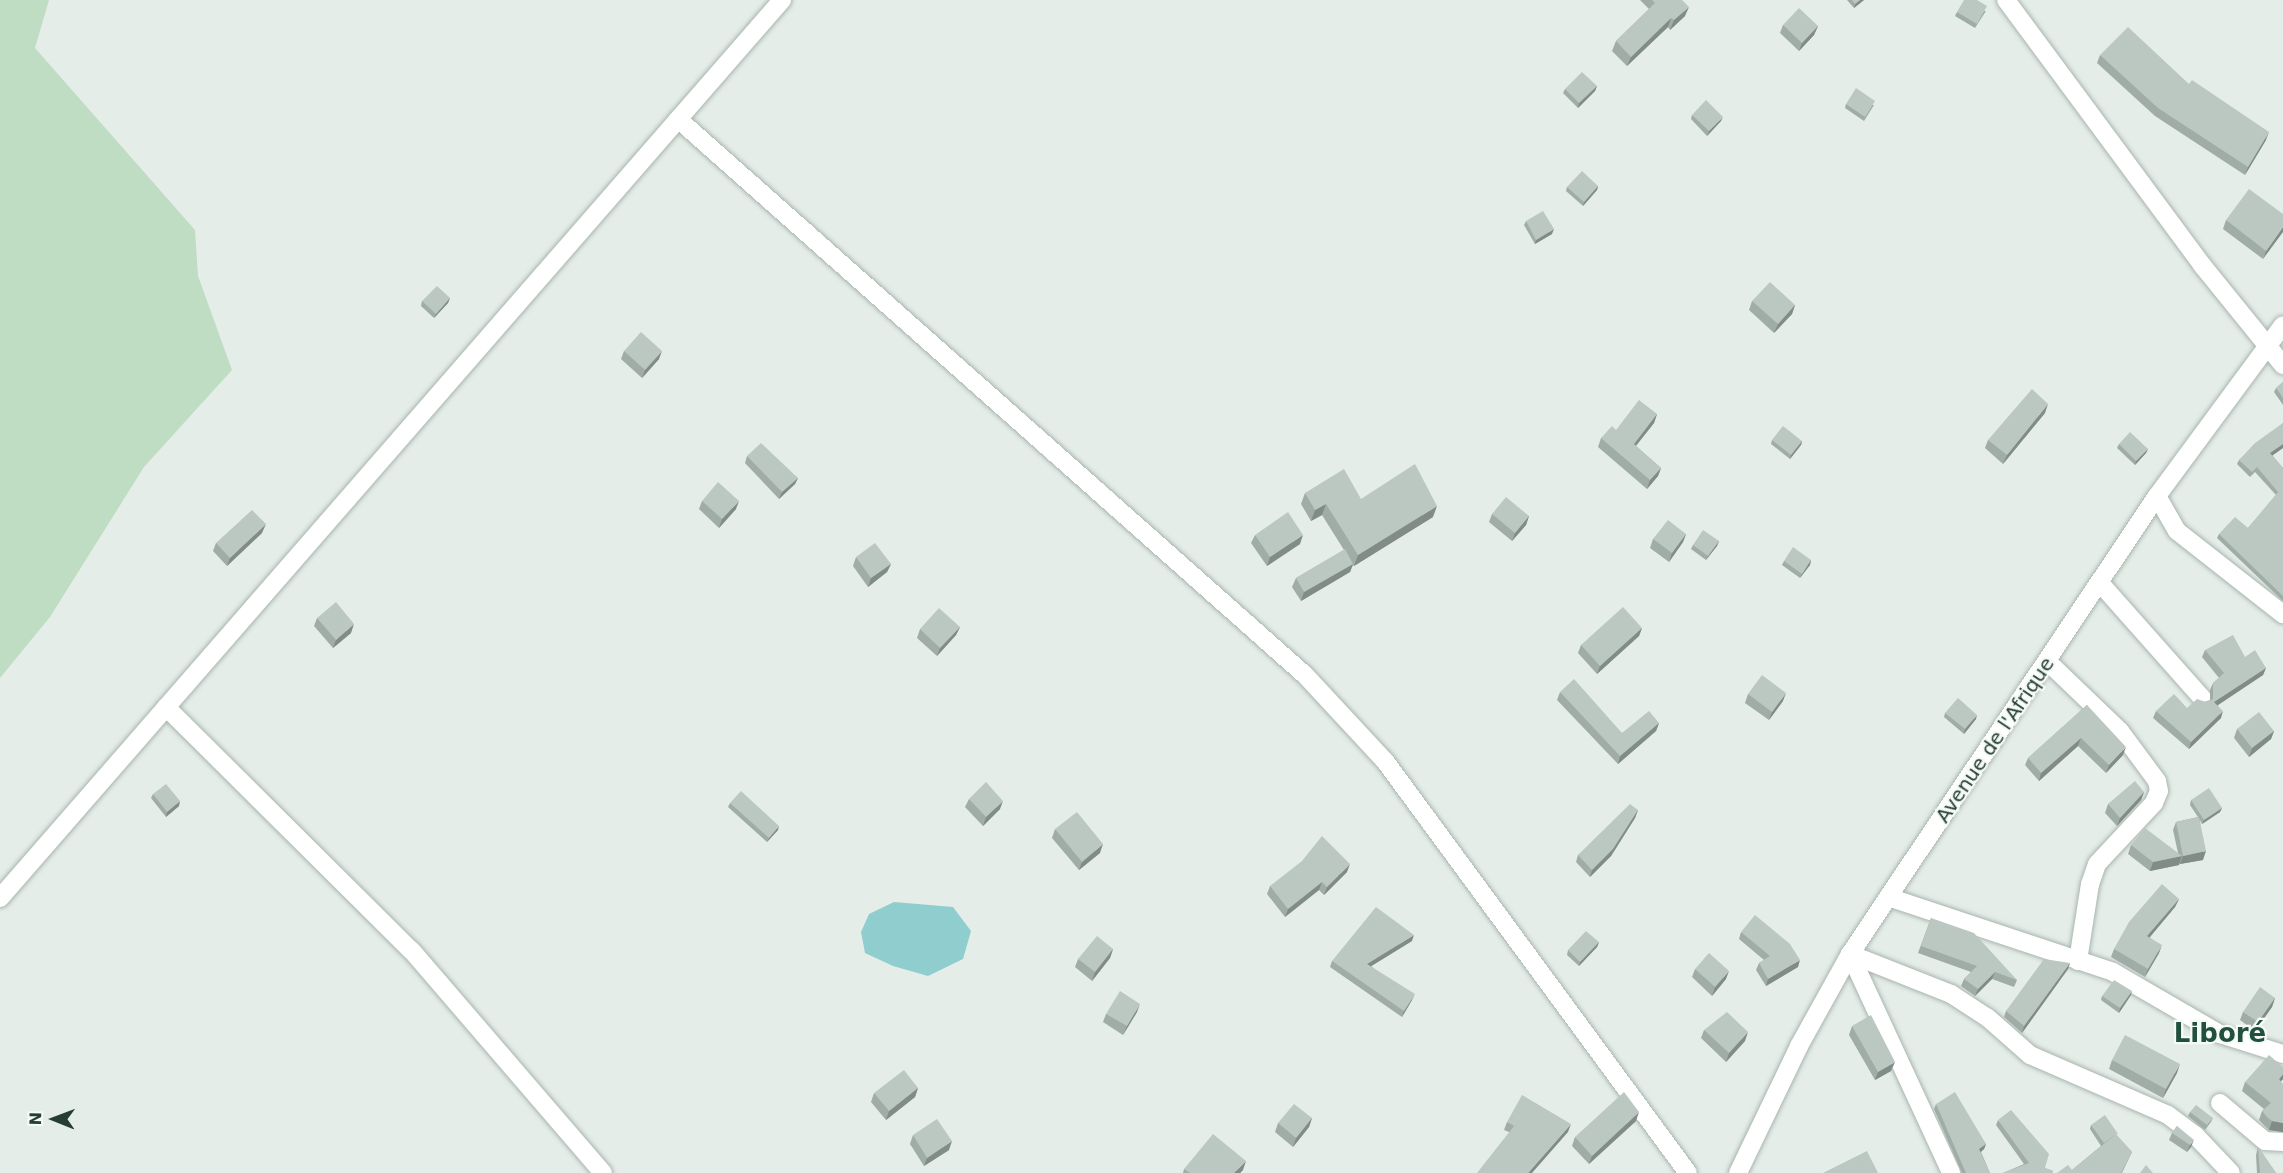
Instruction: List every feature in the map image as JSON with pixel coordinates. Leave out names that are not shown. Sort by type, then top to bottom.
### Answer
[{"type":"street","points":[[0,898],[782,0]]},
{"type":"street","points":[[2007,0],[2079,103],[2266,350],[2283,365]]},
{"type":"street","points":[[678,119],[1305,675],[1385,761],[1688,1173]]},
{"type":"street","name":"Avenue de l'Afrique","points":[[1738,1173],[1799,1046],[1850,954],[2048,662],[2157,496],[2283,325]]},
{"type":"street","points":[[2157,496],[2177,531],[2283,614]]},
{"type":"street","points":[[2100,583],[2202,698]]},
{"type":"street","points":[[2048,662],[2120,731],[2157,781],[2159,791],[2154,802],[2097,864],[2090,884],[2078,961]]},
{"type":"street","points":[[166,707],[412,951],[603,1173]]},
{"type":"street","points":[[1888,897],[2113,972],[2220,1034],[2283,1054]]},
{"type":"street","points":[[1850,954],[1951,1173]]},
{"type":"street","points":[[1850,954],[1951,994],[1988,1018],[2030,1055],[2168,1115],[2195,1135],[2231,1173]]},
{"type":"street","points":[[2220,1103],[2265,1141],[2283,1142]]},
{"type":"green space","points":[[0,0],[49,0],[35,48],[195,230],[198,276],[232,370],[144,467],[50,617],[0,678]]},
{"type":"water","points":[[894,902],[953,907],[971,931],[963,959],[928,976],[893,966],[865,953],[861,932],[869,914]]},
{"type":"building","points":[[1652,0],[1682,0],[1689,7],[1674,20],[1671,18],[1631,57],[1616,41],[1655,3]]},
{"type":"building","points":[[1964,0],[1977,0],[1987,6],[1977,24],[1957,12]]},
{"type":"building","points":[[1799,8],[1818,26],[1802,43],[1783,25]]},
{"type":"building","points":[[2128,27],[2189,84],[2192,80],[2269,132],[2248,167],[2158,108],[2100,55]]},
{"type":"building","points":[[1582,72],[1597,86],[1579,103],[1565,89]]},
{"type":"building","points":[[1856,88],[1875,101],[1865,117],[1846,104]]},
{"type":"building","points":[[1706,100],[1723,117],[1709,131],[1692,115]]},
{"type":"building","points":[[1582,171],[1598,186],[1584,202],[1567,187]]},
{"type":"building","points":[[2249,189],[2283,214],[2283,227],[2266,251],[2226,220]]},
{"type":"building","points":[[1543,211],[1554,229],[1536,240],[1526,221]]},
{"type":"building","points":[[1770,282],[1795,305],[1778,324],[1752,301]]},
{"type":"building","points":[[437,286],[450,298],[436,314],[422,301]]},
{"type":"building","points":[[641,332],[662,351],[645,370],[624,351]]},
{"type":"building","points":[[2283,382],[2283,398],[2276,388]]},
{"type":"building","points":[[2032,389],[2048,404],[2007,455],[1988,440]]},
{"type":"building","points":[[1639,400],[1657,414],[1634,444],[1661,468],[1650,480],[1601,438],[1612,426],[1616,430]]},
{"type":"building","points":[[2283,423],[2283,444],[2270,453],[2283,468],[2283,596],[2219,534],[2235,517],[2248,528],[2278,492],[2257,467],[2252,472],[2239,460],[2255,443]]},
{"type":"building","points":[[1783,426],[1802,441],[1791,455],[1772,440]]},
{"type":"building","points":[[2130,432],[2148,449],[2136,461],[2119,444]]},
{"type":"building","points":[[761,443],[798,478],[782,492],[747,456]]},
{"type":"building","points":[[1415,464],[1437,506],[1358,555],[1326,504],[1315,510],[1305,493],[1344,469],[1361,499]]},
{"type":"building","points":[[718,482],[739,501],[722,519],[702,501]]},
{"type":"building","points":[[1506,497],[1529,516],[1515,533],[1492,514]]},
{"type":"building","points":[[252,510],[266,524],[230,558],[216,543]]},
{"type":"building","points":[[1288,512],[1303,535],[1270,557],[1255,535]]},
{"type":"building","points":[[1668,520],[1686,534],[1672,553],[1653,539]]},
{"type":"building","points":[[1703,530],[1719,541],[1708,556],[1693,545]]},
{"type":"building","points":[[875,543],[891,564],[871,578],[856,557]]},
{"type":"building","points":[[1793,547],[1811,560],[1802,574],[1784,561]]},
{"type":"building","points":[[1345,549],[1353,564],[1304,592],[1296,578]]},
{"type":"building","points":[[336,602],[354,624],[336,640],[317,618]]},
{"type":"building","points":[[1623,607],[1642,628],[1600,666],[1581,645]]},
{"type":"building","points":[[939,608],[960,627],[940,648],[920,629]]},
{"type":"building","points":[[2233,635],[2245,657],[2255,650],[2266,668],[2214,702],[2223,711],[2191,742],[2156,711],[2174,694],[2187,708],[2197,699],[2206,702],[2213,699],[2213,683],[2224,673],[2205,650]]},
{"type":"building","points":[[1762,675],[1786,693],[1772,712],[1748,694]]},
{"type":"building","points":[[1574,679],[1622,733],[1649,711],[1659,723],[1620,756],[1560,692]]},
{"type":"building","points":[[1958,698],[1977,715],[1965,729],[1945,713]]},
{"type":"building","points":[[2087,705],[2126,747],[2109,765],[2081,738],[2041,773],[2028,758]]},
{"type":"building","points":[[2259,712],[2274,731],[2252,748],[2237,729]]},
{"type":"building","points":[[2135,781],[2144,792],[2120,818],[2108,804]]},
{"type":"building","points":[[986,782],[1003,801],[986,817],[969,799]]},
{"type":"building","points":[[166,784],[180,801],[167,812],[153,794]]},
{"type":"building","points":[[2209,788],[2222,808],[2204,820],[2191,800]]},
{"type":"building","points":[[741,791],[779,826],[769,838],[730,803]]},
{"type":"building","points":[[1630,804],[1638,810],[1613,849],[1592,870],[1578,855]]},
{"type":"building","points":[[1077,812],[1103,844],[1082,862],[1055,829]]},
{"type":"building","points":[[2199,817],[2206,851],[2183,856],[2176,822]]},
{"type":"building","points":[[2145,828],[2182,856],[2153,862],[2131,845]]},
{"type":"building","points":[[1322,836],[1350,864],[1327,887],[1322,882],[1288,909],[1270,886],[1302,861]]},
{"type":"building","points":[[2162,884],[2179,899],[2147,936],[2162,945],[2148,969],[2114,949],[2129,922]]},
{"type":"building","points":[[1376,907],[1414,935],[1367,964],[1415,994],[1404,1011],[1332,961]]},
{"type":"building","points":[[1755,915],[1790,944],[1800,960],[1768,979],[1759,963],[1770,956],[1741,932]]},
{"type":"building","points":[[1931,918],[1974,933],[2017,980],[1995,972],[1978,989],[1964,979],[1977,966],[1921,946]]},
{"type":"building","points":[[1586,931],[1599,942],[1580,962],[1568,950]]},
{"type":"building","points":[[1097,936],[1113,949],[1095,972],[1078,959]]},
{"type":"building","points":[[1709,953],[1729,971],[1715,987],[1695,969]]},
{"type":"building","points":[[2044,959],[2070,963],[2024,1026],[2006,1011]]},
{"type":"building","points":[[2114,980],[2132,991],[2120,1008],[2102,996]]},
{"type":"building","points":[[2260,987],[2275,998],[2258,1022],[2243,1012]]},
{"type":"building","points":[[1120,991],[1140,1004],[1127,1026],[1106,1014]]},
{"type":"building","points":[[1727,1012],[1748,1032],[1729,1053],[1704,1030]]},
{"type":"building","points":[[1871,1015],[1895,1062],[1878,1072],[1852,1026]]},
{"type":"building","points":[[2125,1035],[2180,1064],[2166,1089],[2112,1060]]},
{"type":"building","points":[[2269,1055],[2283,1067],[2283,1074],[2279,1079],[2283,1084],[2283,1123],[2272,1121],[2267,1117],[2262,1111],[2271,1103],[2245,1082]]},
{"type":"building","points":[[904,1070],[918,1088],[889,1111],[874,1093]]},
{"type":"building","points":[[1624,1092],[1639,1112],[1592,1156],[1575,1137]]},
{"type":"building","points":[[1955,1092],[1986,1144],[1979,1149],[1990,1173],[1966,1173],[1936,1104]]},
{"type":"building","points":[[1522,1095],[1571,1124],[1528,1173],[1477,1173],[1514,1126],[1507,1122]]},
{"type":"building","points":[[1294,1104],[1312,1118],[1296,1138],[1278,1123]]},
{"type":"building","points":[[2196,1105],[2213,1118],[2207,1125],[2190,1112]]},
{"type":"building","points":[[2011,1110],[2049,1154],[2045,1168],[2053,1171],[2051,1173],[2003,1173],[2029,1163],[1998,1120]]},
{"type":"building","points":[[2105,1115],[2118,1134],[2104,1143],[2091,1125]]},
{"type":"building","points":[[937,1119],[952,1141],[927,1158],[913,1135]]},
{"type":"building","points":[[2177,1126],[2194,1140],[2190,1145],[2172,1133]]},
{"type":"building","points":[[1213,1134],[1246,1161],[1234,1173],[1190,1173],[1184,1169]]},
{"type":"building","points":[[2116,1134],[2132,1152],[2121,1173],[2057,1173],[2068,1165],[2072,1170]]},
{"type":"building","points":[[2258,1147],[2276,1173],[2260,1173]]},
{"type":"building","points":[[1867,1151],[1878,1173],[1823,1173]]},
{"type":"building","points":[[2146,1165],[2153,1173],[2140,1173]]},
{"type":"district","name":"Liboré","points":[[2220,1034]]}]
